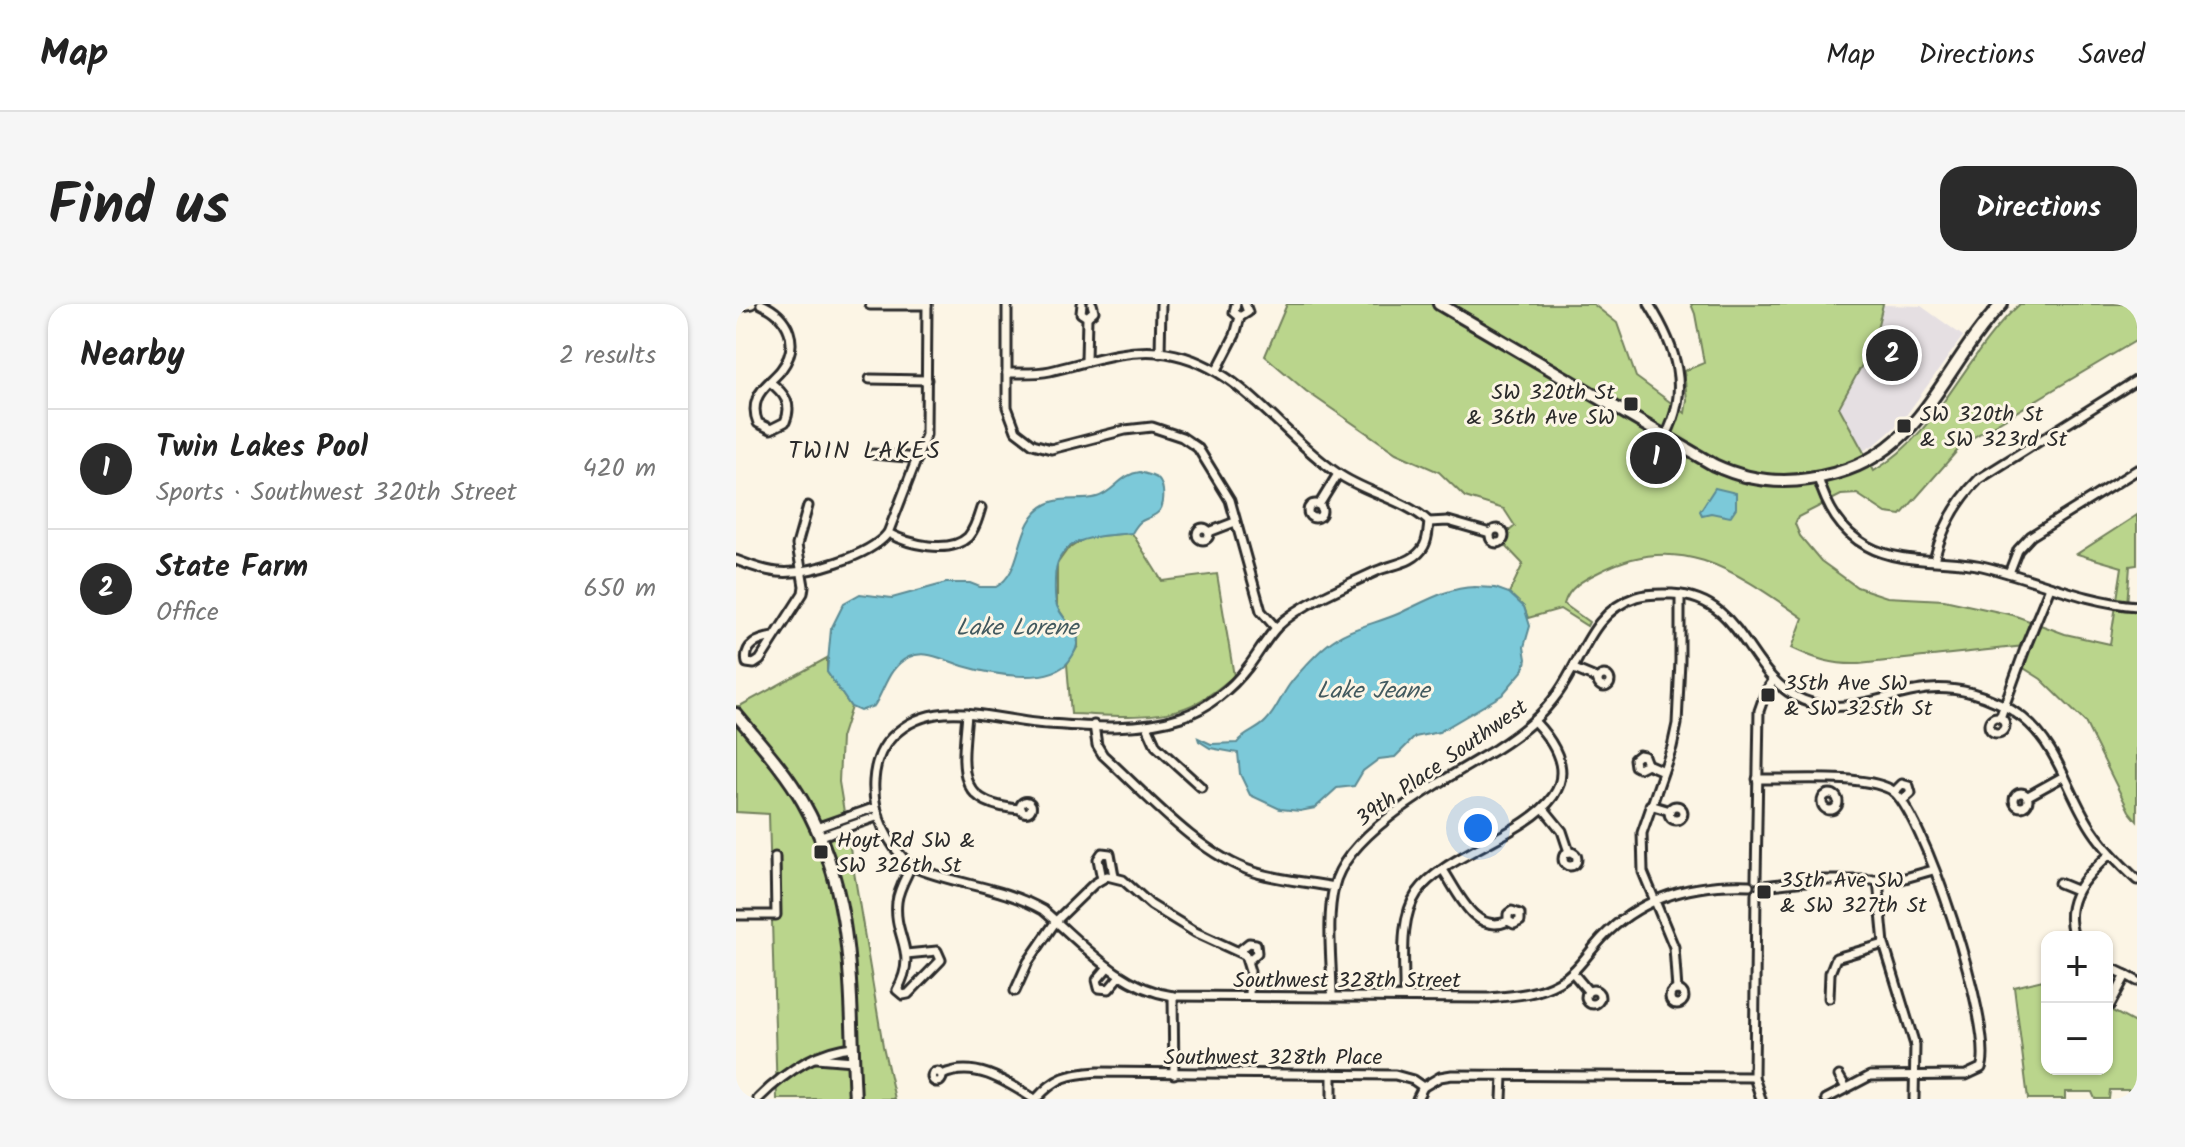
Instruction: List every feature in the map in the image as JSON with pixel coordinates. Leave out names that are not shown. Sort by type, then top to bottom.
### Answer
[{"type":"main road","points":[[1439,304],[1714,465],[1746,477],[1782,481],[1818,478],[1856,468],[1892,445],[1935,396],[2002,304]]},
{"type":"main road","points":[[736,714],[801,799],[818,832],[843,909],[848,941],[855,1099]]},
{"type":"street","points":[[736,307],[752,304]]},
{"type":"street","points":[[761,304],[785,321],[791,338],[788,360],[758,396],[755,412],[760,426],[771,429],[785,422],[789,410],[786,397],[770,382]]},
{"type":"street","points":[[736,560],[770,571],[801,570],[864,553],[888,533],[926,435],[927,304],[870,305]]},
{"type":"street","points":[[1007,304],[1007,407],[1012,425],[1023,438],[1039,447],[1058,449],[1137,428],[1152,427],[1182,437],[1198,448],[1230,500],[1261,611],[1276,628]]},
{"type":"street","points":[[1082,304],[1081,313],[1087,317]]},
{"type":"street","points":[[1087,317],[1093,313],[1092,304]]},
{"type":"street","points":[[1160,353],[1161,304]]},
{"type":"street","points":[[1236,304],[1234,312],[1240,317]]},
{"type":"street","points":[[1217,370],[1235,335],[1240,317],[1248,312],[1245,304]]},
{"type":"street","points":[[1649,304],[1670,345],[1679,387],[1679,403],[1665,437]]},
{"type":"street","points":[[1086,360],[1087,317]]},
{"type":"street","points":[[1007,373],[1046,372],[1086,360],[1131,352],[1175,355],[1217,370],[1235,383],[1290,436],[1338,474],[1419,513],[1429,522],[1448,521],[1490,533]]},
{"type":"street","points":[[870,379],[927,380]]},
{"type":"street","points":[[1934,560],[1948,519],[1979,479],[2137,380]]},
{"type":"street","points":[[873,454],[918,458]]},
{"type":"street","points":[[2009,573],[2018,550],[2031,536],[2137,470]]},
{"type":"street","points":[[1319,505],[1338,474]]},
{"type":"street","points":[[1818,478],[1827,503],[1843,528],[1860,542],[1889,555],[1971,564],[2082,597],[2137,606]]},
{"type":"street","points":[[774,637],[803,593],[797,540],[808,506]]},
{"type":"street","points":[[888,533],[914,544],[957,543],[971,532],[981,508]]},
{"type":"street","points":[[1209,532],[1235,522]]},
{"type":"street","points":[[906,954],[937,951],[941,960],[908,994],[903,995],[897,990],[907,969],[897,903],[911,866],[887,840],[873,789],[878,757],[902,727],[932,714],[967,713],[1030,723],[1147,726],[1184,717],[1216,699],[1247,669],[1276,628],[1296,611],[1415,555],[1424,546],[1429,522]]},
{"type":"street","points":[[2000,718],[2050,587]]},
{"type":"street","name":"39th Place Southwest","points":[[1334,887],[1340,867],[1357,844],[1375,828],[1535,722],[1574,669],[1595,628],[1614,609],[1638,596],[1654,593],[1680,595]]},
{"type":"street","points":[[1677,990],[1674,947],[1643,872],[1642,833],[1677,724],[1680,595],[1697,597],[1725,614],[1773,681],[1788,693],[1823,705],[1866,705],[1916,690],[1937,688],[1973,693],[2022,717],[2038,734],[2092,829],[2110,854],[2137,880]]},
{"type":"street","points":[[1574,669],[1598,679]]},
{"type":"street","points":[[1763,886],[1756,879],[1759,711],[1773,681]]},
{"type":"street","points":[[967,713],[966,782],[981,799],[1021,809]]},
{"type":"street","points":[[1404,996],[1409,908],[1422,887],[1443,870],[1544,809],[1559,787],[1561,762],[1555,746],[1535,722]]},
{"type":"street","points":[[1094,725],[1097,745],[1103,755],[1193,837],[1229,861],[1256,873],[1334,887],[1332,996]]},
{"type":"street","points":[[1147,726],[1156,746],[1201,787]]},
{"type":"street","points":[[1647,764],[1663,771]]},
{"type":"street","points":[[2028,796],[2064,776]]},
{"type":"street","points":[[1757,779],[1860,781],[1899,796],[1911,793],[1909,786],[1902,784],[1899,796],[1933,870],[1971,977],[1983,1056],[1981,1068],[1966,1075],[1870,1076],[1826,1099]]},
{"type":"street","points":[[1830,781],[1830,794]]},
{"type":"street","points":[[1650,805],[1670,811]]},
{"type":"street","points":[[818,832],[876,807]]},
{"type":"street","points":[[1544,809],[1562,831],[1569,852]]},
{"type":"street","points":[[818,832],[879,816]]},
{"type":"street","points":[[1015,991],[1028,962],[1056,921],[1107,877],[1110,854],[1102,853],[1098,859],[1107,877]]},
{"type":"street","points":[[2072,931],[2071,907],[2076,890],[2110,854]]},
{"type":"street","points":[[736,915],[776,915],[775,857]]},
{"type":"street","name":"Southwest 328th Street","points":[[911,866],[947,880],[1011,894],[1043,910],[1120,976],[1143,989],[1173,996],[1487,998],[1522,995],[1541,991],[1573,973],[1613,927],[1655,901],[1701,886],[1749,885]]},
{"type":"street","points":[[1443,870],[1475,917],[1492,924],[1508,921]]},
{"type":"street","points":[[1763,886],[1814,880],[1898,880],[1933,870]]},
{"type":"street","points":[[1107,877],[1123,880],[1151,905],[1195,932],[1239,951],[1248,961],[1249,995]]},
{"type":"street","points":[[1756,879],[1749,885],[1756,893]]},
{"type":"street","points":[[1878,880],[1884,944],[1915,1045],[1914,1099]]},
{"type":"street","points":[[2059,883],[2076,890]]},
{"type":"street","points":[[1756,893],[1763,886]]},
{"type":"street","points":[[1756,893],[1754,1077],[1761,1099]]},
{"type":"street","points":[[1239,951],[1247,943],[1256,944],[1257,953],[1248,961]]},
{"type":"street","points":[[1829,998],[1830,973],[1836,958],[1884,944]]},
{"type":"street","name":"Southwest 328th Street","points":[[1108,967],[1097,980],[1099,988],[1109,989],[1120,976]]},
{"type":"street","points":[[2113,969],[2137,981]]},
{"type":"street","points":[[1573,973],[1588,991]]},
{"type":"street","points":[[2111,1003],[2126,975]]},
{"type":"street","points":[[1173,996],[1174,1074]]},
{"type":"street","points":[[758,1099],[779,1078],[813,1058],[839,1048],[853,1047]]},
{"type":"street","points":[[813,1058],[853,1061]]},
{"type":"street","points":[[942,1075],[962,1070],[986,1073],[1035,1099]]},
{"type":"street","name":"Southwest 328th Place","points":[[1035,1099],[1050,1084],[1077,1073],[1395,1075],[1413,1080],[1423,1087]]},
{"type":"street","points":[[1332,1074],[1332,1099]]},
{"type":"street","points":[[1417,1099],[1423,1087],[1440,1077],[1452,1075],[1754,1077]]},
{"type":"street","points":[[1502,1099],[1503,1076]]},
{"type":"street","points":[[1839,1076],[1846,1088]]},
{"type":"shaded area","points":[[1883,305],[1921,306],[1963,336],[1902,421],[1877,443],[1861,452],[1839,407],[1873,345]]},
{"type":"green space","points":[[1287,304],[1593,304],[1617,323],[1636,377],[1685,413],[1684,371],[1704,363],[1691,304],[1883,304],[1873,345],[1839,407],[1874,471],[1917,435],[2000,324],[2020,304],[2137,304],[2137,340],[1964,443],[1901,515],[1886,513],[1857,494],[1841,495],[1798,517],[1795,524],[1800,536],[1821,561],[1857,587],[1887,597],[1944,600],[2013,615],[2065,634],[2110,644],[2122,567],[2077,554],[2137,515],[2137,565],[2130,566],[2127,605],[2137,606],[2137,821],[2129,811],[2085,722],[2041,679],[2019,665],[2025,646],[1859,664],[1824,660],[1792,648],[1803,618],[1731,572],[1682,556],[1656,555],[1628,560],[1577,585],[1564,604],[1589,622],[1587,626],[1560,609],[1528,618],[1524,607],[1509,593],[1523,564],[1504,544],[1508,532],[1515,526],[1504,509],[1465,497],[1439,472],[1396,453],[1306,391],[1265,356]]},
{"type":"green space","points":[[1132,533],[1162,581],[1217,574],[1234,676],[1203,699],[1172,712],[1138,716],[1071,714],[1067,664],[1078,646],[1078,638],[1057,607],[1057,564],[1067,550],[1087,537]]},
{"type":"green space","points":[[827,658],[827,672],[851,707],[841,738],[839,782],[883,1046],[895,1099],[777,1099],[769,814],[736,812],[736,706]]},
{"type":"green space","points":[[2041,980],[2041,1075],[2113,1075],[2113,1011],[2137,1024],[2137,1090],[2110,1090],[2109,1099],[2095,1099],[2092,1092],[2065,1092],[2065,1099],[2028,1099],[2014,987]]},
{"type":"water","name":"Lake Lorene","points":[[1133,473],[1154,476],[1160,482],[1163,497],[1159,511],[1141,522],[1132,533],[1093,538],[1071,546],[1062,554],[1057,565],[1056,603],[1078,638],[1073,655],[1060,669],[1034,676],[1003,675],[929,655],[916,655],[896,666],[874,706],[860,711],[851,707],[827,672],[831,629],[844,603],[860,594],[892,598],[946,583],[996,587],[1012,569],[1029,522],[1036,512],[1053,502],[1097,497]]},
{"type":"water","points":[[1715,488],[1736,493],[1736,508],[1730,517],[1711,513],[1702,515],[1700,511]]},
{"type":"water","name":"Lake Jeane","points":[[1475,587],[1495,588],[1509,593],[1524,607],[1530,626],[1524,647],[1524,669],[1502,695],[1439,732],[1415,737],[1395,757],[1379,759],[1363,771],[1354,786],[1337,788],[1315,808],[1300,811],[1280,809],[1250,795],[1240,774],[1238,753],[1210,748],[1199,741],[1198,738],[1211,744],[1237,743],[1259,727],[1272,714],[1289,685],[1305,666],[1344,634],[1445,593]]},
{"type":"place","name":"State Farm","points":[[1892,355]]},
{"type":"place","name":"SW 320th St & 36th Ave SW","points":[[1631,404]]},
{"type":"place","name":"SW 320th St & SW 323rd St","points":[[1904,426]]},
{"type":"place","name":"Twin Lakes Pool","points":[[1656,458]]},
{"type":"place","name":"35th Ave SW & SW 325th St","points":[[1768,695]]},
{"type":"place","name":"Hoyt Rd SW & SW 326th St","points":[[821,852]]},
{"type":"place","name":"35th Ave SW & SW 327th St","points":[[1764,892]]},
{"type":"district","name":"TWIN LAKES","points":[[865,450]]}]
